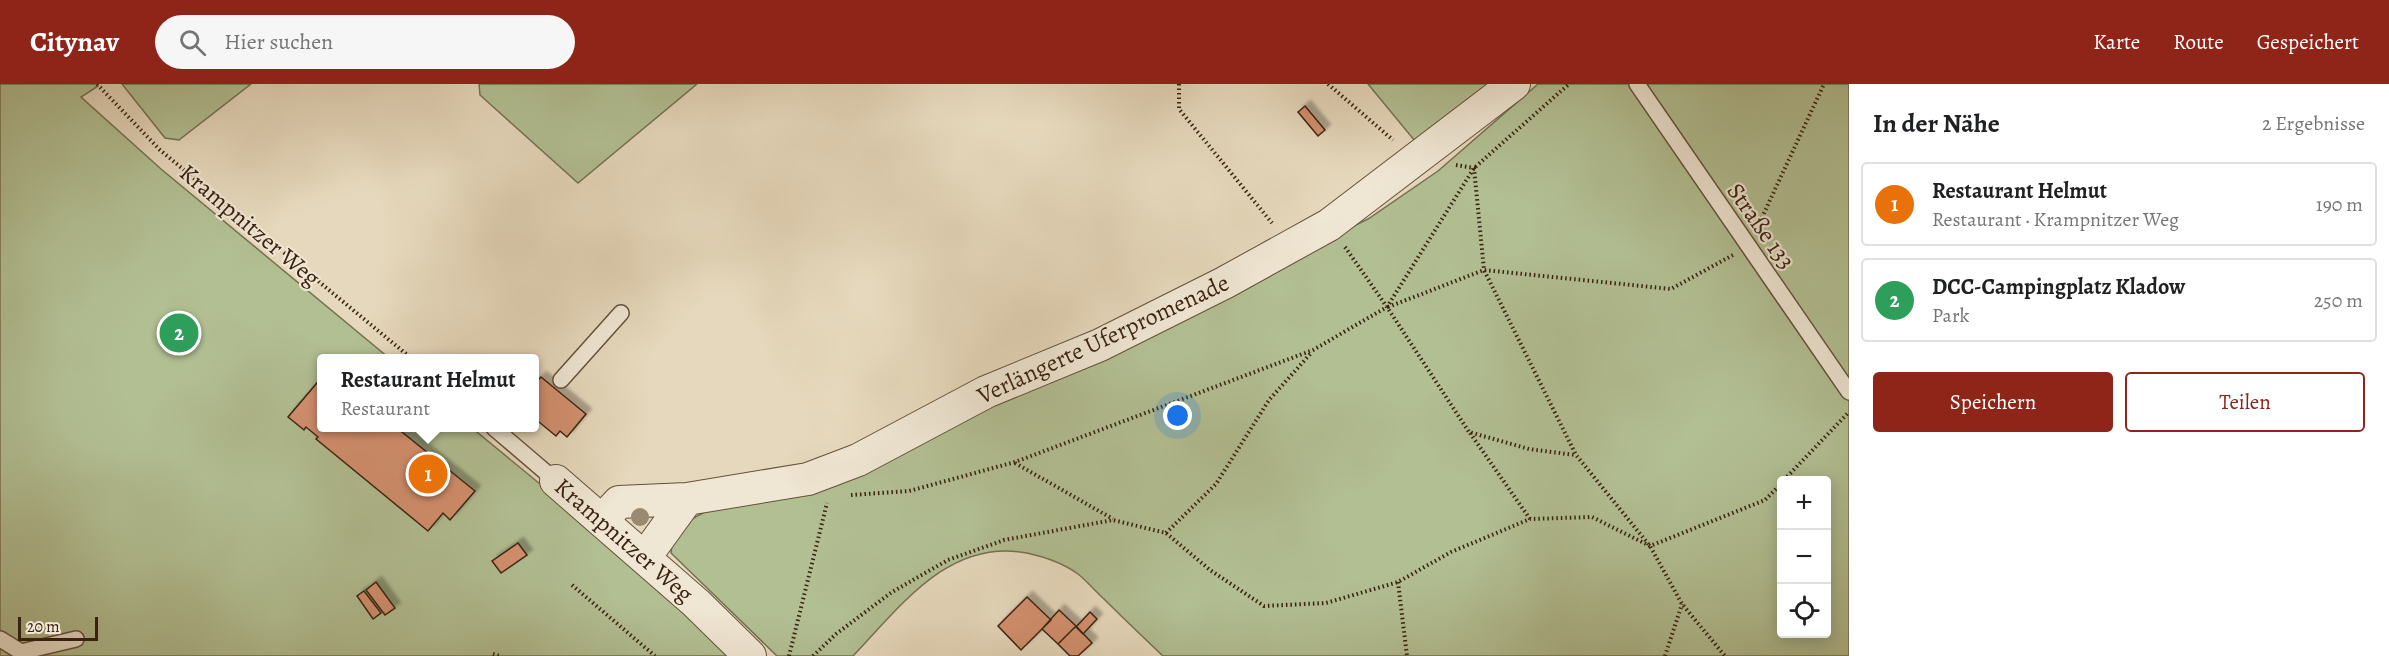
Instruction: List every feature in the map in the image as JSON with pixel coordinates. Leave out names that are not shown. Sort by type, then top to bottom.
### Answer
[{"type":"street","name":"Verlängerte Uferpromenade","points":[[602,520],[619,502],[687,499],[808,479],[858,460],[986,392],[1100,345],[1291,247],[1329,225],[1418,160],[1514,84]]},
{"type":"street","name":"Krampnitzer Weg","points":[[556,481],[645,557],[750,656]]},
{"type":"street","points":[[645,557],[687,499]]},
{"type":"lane","name":"Straße 133","points":[[1637,84],[1849,392]]},
{"type":"lane","points":[[561,380],[621,313]]},
{"type":"lane","name":"Krampnitzer Weg","points":[[499,432],[556,481]]},
{"type":"lane","points":[[0,639],[21,652],[76,639]]},
{"type":"path","name":"Krampnitzer Weg","points":[[97,84],[160,150],[406,354]]},
{"type":"path","points":[[1179,84],[1179,109],[1291,247]]},
{"type":"path","points":[[1328,84],[1418,160],[1474,168]]},
{"type":"path","points":[[1387,307],[1474,168],[1569,84]]},
{"type":"path","points":[[840,496],[909,491],[1015,462],[1313,350],[1387,307],[1484,270],[1671,289],[1748,247],[1824,84]]},
{"type":"path","points":[[1474,168],[1484,270],[1576,455],[1650,546],[1682,604],[1725,656]]},
{"type":"path","points":[[1329,225],[1530,519]]},
{"type":"path","points":[[1166,533],[1216,484],[1269,400],[1313,350]]},
{"type":"path","points":[[1789,476],[1849,412]]},
{"type":"path","points":[[1469,432],[1529,450],[1576,455]]},
{"type":"path","points":[[1015,462],[1113,520],[1166,533],[1210,570],[1264,606],[1326,603],[1398,582],[1451,552],[1530,519],[1592,517],[1650,546],[1765,500],[1777,488]]},
{"type":"path","points":[[789,656],[829,497]]},
{"type":"path","points":[[813,656],[836,634],[892,592],[948,560],[1004,540],[1113,520]]},
{"type":"path","points":[[1398,582],[1407,656]]},
{"type":"path","points":[[572,585],[655,656]]},
{"type":"path","points":[[1665,656],[1682,604]]},
{"type":"path","points":[[493,654],[500,656]]},
{"type":"green space","points":[[0,84],[98,84],[81,97],[161,169],[384,354],[317,354],[317,432],[477,432],[557,498],[735,656],[0,656]]},
{"type":"green space","points":[[122,84],[251,84],[179,140],[165,138]]},
{"type":"green space","points":[[479,84],[697,84],[578,183],[480,95]]},
{"type":"green space","points":[[1368,84],[1503,84],[1424,152]]},
{"type":"green space","points":[[1538,84],[1849,84],[1849,656],[1163,656],[1072,570],[1054,561],[1027,553],[999,551],[974,556],[950,566],[929,580],[889,617],[853,656],[777,656],[671,553],[674,539],[681,528],[705,512],[966,415],[1368,219],[1438,171]]},
{"type":"building","points":[[1305,106],[1325,130],[1318,136],[1298,112]]},
{"type":"building","points":[[541,377],[586,414],[567,437],[560,431],[556,436],[539,422],[539,379]]},
{"type":"building","points":[[317,383],[317,432],[402,432],[475,491],[450,520],[443,513],[428,531],[316,439],[318,437],[306,427],[304,430],[288,417]]},
{"type":"building","points":[[518,543],[527,555],[501,573],[492,561]]},
{"type":"building","points":[[376,582],[395,608],[385,615],[366,590]]},
{"type":"building","points":[[364,591],[381,613],[373,619],[357,596]]},
{"type":"building","points":[[1027,597],[1051,620],[1021,650],[998,626]]},
{"type":"building","points":[[1059,610],[1076,626],[1058,644],[1042,629]]},
{"type":"building","points":[[1090,612],[1097,619],[1083,634],[1076,627]]},
{"type":"building","points":[[1076,626],[1092,643],[1078,656],[1070,656],[1058,644]]},
{"type":"place","name":"DCC-Campingplatz Kladow","points":[[179,333]]},
{"type":"place","name":"Restaurant Helmut","points":[[428,474]]}]
